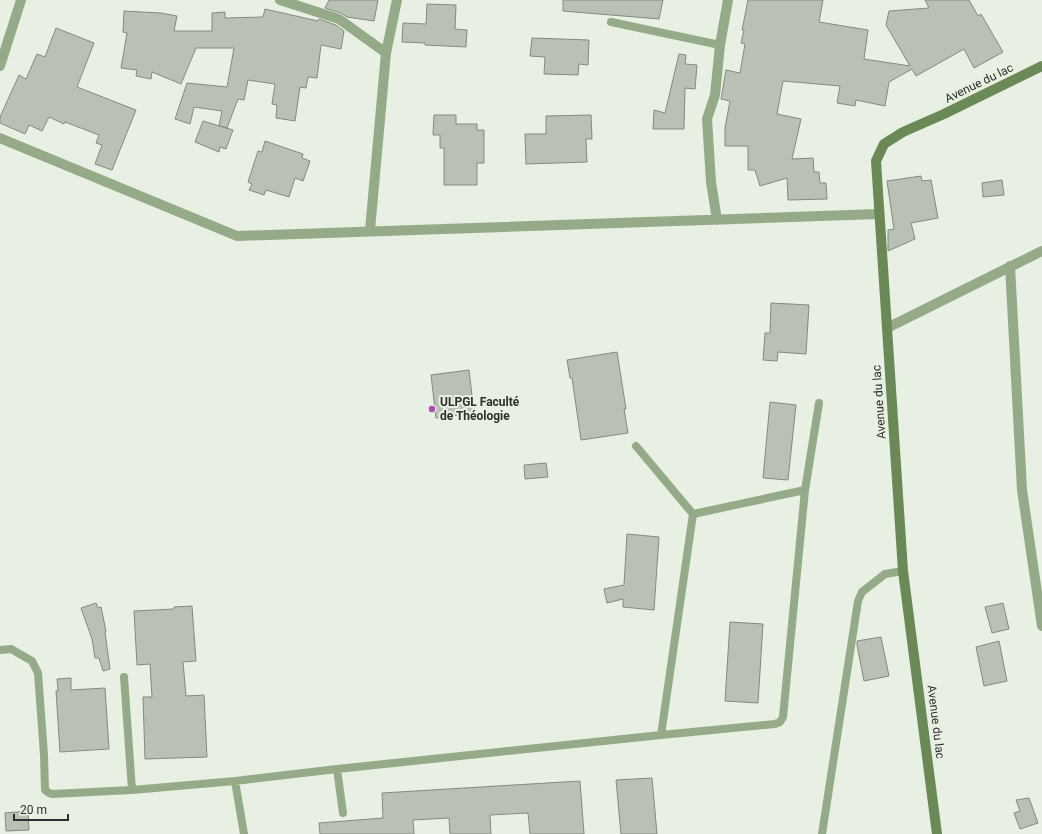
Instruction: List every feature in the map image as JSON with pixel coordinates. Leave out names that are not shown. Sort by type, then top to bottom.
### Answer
[{"type":"main road","name":"Avenue du lac","points":[[937,834],[903,571],[876,161],[884,144],[903,132],[944,114],[1042,66]]},
{"type":"street","points":[[0,66],[21,0]]},
{"type":"street","points":[[280,0],[339,19],[386,53]]},
{"type":"street","points":[[370,230],[386,53],[397,0]]},
{"type":"street","points":[[717,220],[711,182],[707,119],[715,95],[720,45],[728,0]]},
{"type":"street","points":[[0,138],[237,236],[370,230],[879,214]]},
{"type":"street","points":[[887,328],[1042,251]]},
{"type":"street","points":[[1010,266],[1022,490],[1042,626]]},
{"type":"lane","points":[[611,22],[720,45]]},
{"type":"lane","points":[[0,650],[11,649],[32,661],[38,673],[46,790],[52,794],[132,790],[235,781],[337,768],[775,724],[780,722],[783,717],[805,490],[819,403]]},
{"type":"lane","points":[[636,446],[693,514],[661,735]]},
{"type":"lane","points":[[693,514],[805,490]]},
{"type":"lane","points":[[822,834],[858,601],[862,592],[867,587],[885,574],[903,571]]},
{"type":"lane","points":[[124,677],[132,790]]},
{"type":"lane","points":[[337,768],[343,814]]},
{"type":"lane","points":[[235,781],[244,834]]},
{"type":"building","points":[[329,0],[378,0],[374,21],[347,17],[341,13],[325,8]]},
{"type":"building","points":[[563,0],[663,0],[659,19],[563,11]]},
{"type":"building","points":[[748,0],[823,0],[819,22],[868,30],[864,59],[910,66],[886,25],[889,11],[929,8],[925,0],[969,0],[978,16],[981,14],[1003,52],[974,68],[964,49],[916,76],[912,69],[889,82],[885,106],[856,100],[855,106],[837,103],[840,86],[783,81],[777,114],[801,119],[792,159],[813,158],[814,172],[819,172],[820,183],[826,183],[827,199],[788,200],[787,178],[760,186],[755,170],[748,170],[748,146],[725,146],[725,128],[730,101],[721,99],[726,70],[740,73],[745,44],[741,43],[744,30],[742,30]]},
{"type":"building","points":[[427,4],[456,5],[455,29],[467,30],[466,47],[402,42],[403,23],[426,24]]},
{"type":"building","points":[[265,9],[318,21],[319,19],[336,25],[344,31],[341,49],[321,45],[317,78],[308,77],[306,88],[300,87],[295,121],[276,118],[277,105],[272,104],[275,84],[248,80],[244,100],[238,99],[227,128],[219,126],[222,111],[194,107],[190,124],[175,119],[187,83],[227,87],[234,48],[196,48],[181,84],[152,72],[151,79],[136,76],[137,70],[121,68],[127,33],[123,32],[124,11],[161,13],[177,16],[174,31],[212,31],[212,13],[225,12],[225,18],[263,17]]},
{"type":"building","points":[[56,28],[94,43],[77,87],[136,110],[112,170],[95,164],[102,145],[96,143],[99,135],[65,122],[64,124],[49,117],[42,131],[29,125],[25,134],[0,123],[0,117],[19,75],[26,79],[37,54],[45,57]]},
{"type":"building","points":[[532,38],[589,40],[588,65],[579,64],[578,75],[544,74],[545,57],[530,56]]},
{"type":"building","points":[[679,54],[686,55],[685,64],[697,65],[695,89],[685,88],[684,129],[653,129],[654,110],[665,113]]},
{"type":"building","points":[[434,115],[456,115],[456,124],[477,124],[477,130],[484,130],[484,163],[477,163],[477,185],[444,185],[444,148],[440,148],[440,135],[433,135]]},
{"type":"building","points":[[591,115],[592,139],[586,139],[587,162],[526,164],[525,134],[546,134],[546,116]]},
{"type":"building","points":[[203,121],[233,130],[226,149],[220,147],[219,152],[195,142]]},
{"type":"building","points":[[265,141],[303,154],[302,158],[310,161],[303,181],[295,178],[289,197],[266,190],[264,195],[249,190],[252,184],[248,182],[258,151],[262,152]]},
{"type":"building","points":[[921,176],[922,181],[931,180],[938,218],[911,223],[915,239],[888,251],[888,230],[894,229],[887,181]]},
{"type":"building","points":[[1002,180],[1004,195],[983,197],[982,183]]},
{"type":"building","points":[[771,303],[809,305],[806,354],[778,352],[777,361],[763,360],[765,333],[770,333]]},
{"type":"building","points":[[617,352],[626,409],[624,409],[628,433],[581,440],[572,378],[570,378],[567,360]]},
{"type":"building","points":[[469,370],[474,413],[436,418],[431,375]]},
{"type":"building","points":[[770,402],[796,405],[788,480],[763,478]]},
{"type":"building","points":[[546,463],[548,477],[525,479],[524,465]]},
{"type":"building","points":[[627,534],[659,537],[654,610],[623,607],[623,599],[607,603],[604,589],[624,585]]},
{"type":"building","points":[[96,603],[98,608],[101,607],[106,631],[110,669],[103,671],[99,658],[95,658],[92,639],[81,608]]},
{"type":"building","points":[[1003,603],[1009,629],[992,633],[985,607]]},
{"type":"building","points":[[192,606],[196,661],[183,662],[186,696],[204,695],[207,757],[145,759],[143,697],[152,697],[150,664],[137,665],[134,611],[174,609],[174,607]]},
{"type":"building","points":[[730,622],[763,624],[758,703],[725,701]]},
{"type":"building","points":[[881,637],[889,676],[864,681],[857,641]]},
{"type":"building","points":[[999,641],[1007,681],[984,686],[976,647]]},
{"type":"building","points":[[71,678],[71,690],[105,688],[109,749],[60,752],[56,691],[58,691],[57,679]]},
{"type":"building","points":[[652,778],[657,834],[621,834],[616,780]]},
{"type":"building","points":[[580,781],[584,834],[530,834],[528,813],[490,815],[491,834],[450,834],[449,818],[413,820],[414,834],[320,834],[319,823],[383,818],[382,793]]},
{"type":"building","points":[[1029,798],[1038,823],[1020,829],[1014,813],[1020,811],[1016,800]]},
{"type":"building","points":[[28,811],[29,830],[6,831],[5,813]]},
{"type":"place","name":"ULPGL Faculté de Théologie","points":[[432,409]]}]
